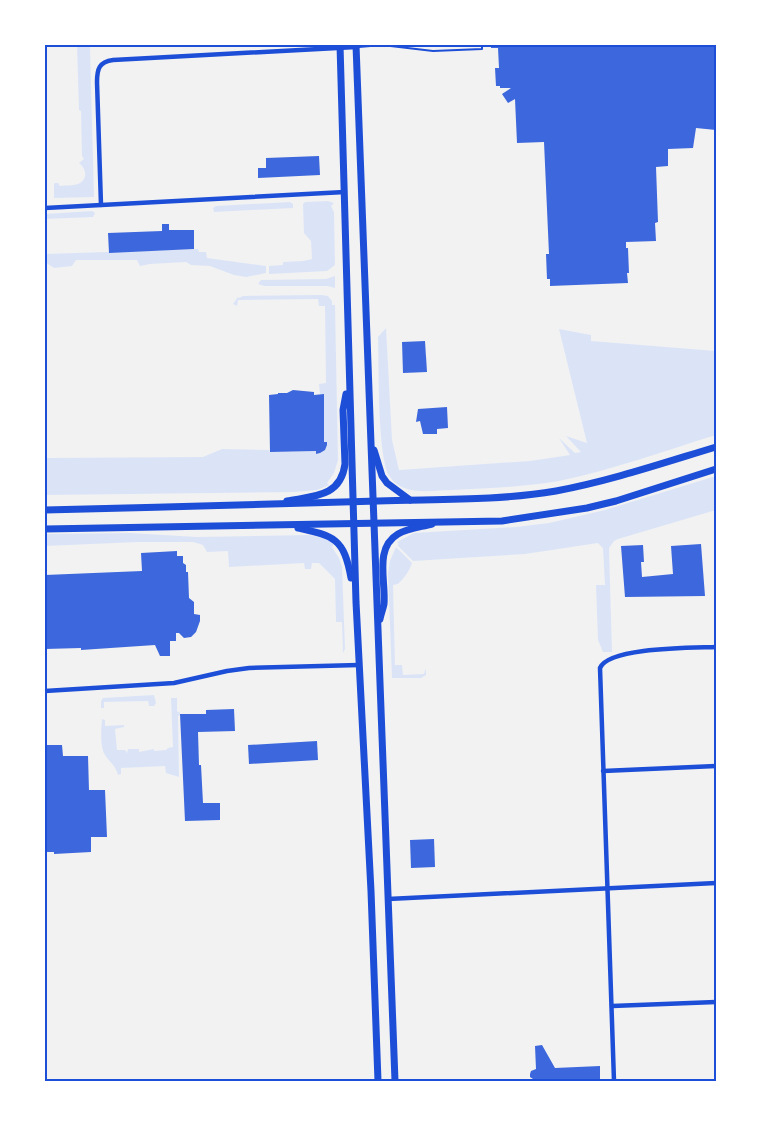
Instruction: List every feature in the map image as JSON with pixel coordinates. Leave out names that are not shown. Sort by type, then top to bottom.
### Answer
[{"type":"highway","points":[[340,46],[353,524],[369,839],[378,1081]]},
{"type":"highway","points":[[356,46],[395,1081]]},
{"type":"highway","points":[[270,505],[319,495],[330,491],[340,481],[344,472],[343,410],[349,384]]},
{"type":"highway","points":[[371,442],[382,476],[387,483],[410,500]]},
{"type":"highway","points":[[45,510],[500,497],[555,491],[610,479],[716,447]]},
{"type":"highway","points":[[45,529],[502,521],[563,512],[616,501],[716,469]]},
{"type":"highway","points":[[378,627],[384,605],[382,564],[384,552],[388,544],[397,534],[445,522]]},
{"type":"highway","points":[[288,525],[325,534],[338,543],[348,560],[356,602]]},
{"type":"street","points":[[101,205],[97,82],[100,65],[113,60],[356,46]]},
{"type":"street","points":[[45,208],[345,192]]},
{"type":"street","points":[[614,1081],[600,676],[602,663],[622,655],[649,650],[716,647]]},
{"type":"street","points":[[45,691],[174,683],[249,668],[359,665]]},
{"type":"street","points":[[603,771],[716,766]]},
{"type":"street","points":[[388,899],[716,883]]},
{"type":"street","points":[[612,1006],[716,1002]]},
{"type":"lane","points":[[356,46],[383,45],[434,51],[482,49],[482,45]]},
{"type":"shaded area","points":[[77,45],[89,45],[90,47],[94,197],[54,198],[55,183],[58,183],[60,186],[76,185],[84,180],[85,177],[84,168],[79,163],[84,159],[82,156],[81,111],[79,110]]},
{"type":"shaded area","points":[[328,201],[334,203],[331,206],[334,212],[335,265],[327,271],[269,274],[269,266],[283,265],[283,262],[312,259],[311,241],[304,233],[303,204],[305,202]]},
{"type":"shaded area","points":[[290,202],[293,204],[293,208],[214,212],[213,208],[216,206]]},
{"type":"shaded area","points":[[92,211],[95,213],[93,217],[45,219],[45,214]]},
{"type":"shaded area","points":[[198,249],[199,252],[206,252],[207,258],[266,266],[266,273],[246,277],[234,275],[210,266],[191,265],[186,262],[140,266],[137,260],[76,260],[72,266],[54,268],[45,262],[45,254]]},
{"type":"shaded area","points":[[335,276],[335,288],[327,286],[264,286],[258,284],[261,280],[326,279]]},
{"type":"shaded area","points":[[243,296],[328,296],[332,301],[332,305],[335,305],[338,460],[334,473],[327,483],[329,485],[317,490],[295,492],[45,495],[45,458],[203,457],[222,449],[269,450],[270,452],[316,451],[317,454],[323,451],[327,445],[324,442],[324,395],[320,394],[319,384],[326,383],[325,306],[319,306],[318,299],[238,300],[237,306],[233,304],[238,297]]},
{"type":"shaded area","points":[[386,328],[392,440],[399,470],[530,461],[570,455],[559,438],[575,453],[581,452],[566,436],[587,443],[559,329],[591,335],[591,341],[716,351],[716,435],[618,466],[559,481],[506,487],[428,491],[411,490],[396,483],[390,477],[383,451],[378,337]]},
{"type":"shaded area","points":[[716,476],[716,510],[618,539],[609,548],[612,652],[603,652],[598,640],[596,585],[605,585],[603,548],[598,543],[525,554],[413,561],[397,545],[399,544],[397,542],[414,533],[516,527],[549,523],[605,510]]},
{"type":"shaded area","points":[[130,533],[197,537],[309,535],[324,538],[334,544],[332,547],[342,567],[345,649],[343,653],[342,622],[336,622],[335,579],[319,563],[312,563],[311,569],[305,569],[304,563],[229,567],[228,551],[207,552],[203,545],[193,542],[45,546],[45,534]]},
{"type":"shaded area","points":[[396,547],[412,563],[408,572],[398,584],[393,585],[395,665],[402,665],[403,675],[424,674],[426,668],[426,675],[421,678],[392,678],[388,573],[390,561]]},
{"type":"shaded area","points":[[154,695],[156,703],[154,706],[149,706],[148,701],[104,702],[104,708],[101,708],[103,698]]},
{"type":"shaded area","points":[[171,698],[177,698],[177,711],[180,713],[178,716],[179,777],[166,773],[165,766],[121,768],[121,774],[118,775],[103,752],[101,738],[102,719],[105,720],[105,726],[124,725],[124,727],[115,729],[117,750],[125,750],[127,753],[128,749],[139,749],[139,752],[154,749],[154,751],[166,750],[173,747]]},
{"type":"building","points":[[491,45],[716,45],[716,130],[696,128],[693,148],[668,149],[668,166],[656,167],[658,222],[655,223],[656,241],[626,242],[626,248],[628,248],[628,283],[550,286],[550,279],[547,279],[546,254],[549,254],[544,142],[517,143],[515,99],[508,103],[502,94],[511,88],[496,86],[495,68],[499,68],[498,48],[491,48]]},
{"type":"building","points":[[319,156],[320,175],[258,178],[258,168],[266,168],[266,158]]},
{"type":"building","points":[[162,224],[169,224],[169,230],[194,230],[194,249],[109,253],[108,233],[162,231]]},
{"type":"building","points":[[425,341],[427,372],[403,373],[402,342]]},
{"type":"building","points":[[293,390],[314,392],[314,395],[324,394],[324,442],[327,442],[327,445],[325,450],[320,453],[316,454],[316,451],[270,452],[269,395],[287,393]]},
{"type":"building","points":[[447,407],[448,428],[437,429],[437,434],[423,434],[420,421],[416,422],[418,409]]},
{"type":"building","points":[[701,544],[705,596],[625,597],[621,546],[643,545],[644,562],[641,562],[642,577],[673,574],[671,546]]},
{"type":"building","points":[[177,551],[177,556],[183,556],[183,563],[186,565],[189,598],[194,602],[194,614],[200,615],[200,621],[196,632],[191,637],[184,638],[179,633],[176,633],[176,641],[170,641],[170,656],[160,656],[155,645],[81,650],[81,648],[45,649],[45,575],[142,571],[141,553]]},
{"type":"building","points":[[234,709],[235,731],[198,732],[203,803],[220,803],[220,820],[185,821],[180,714],[206,714],[206,710]]},
{"type":"building","points":[[317,741],[318,760],[249,764],[248,745]]},
{"type":"building","points":[[45,745],[62,745],[63,756],[88,756],[89,790],[105,790],[107,837],[91,837],[91,852],[54,854],[54,852],[45,852]]},
{"type":"building","points":[[434,839],[435,867],[411,868],[410,840]]},
{"type":"building","points":[[542,1045],[555,1068],[600,1066],[600,1079],[603,1081],[536,1081],[530,1077],[530,1074],[531,1071],[536,1069],[535,1046]]}]
